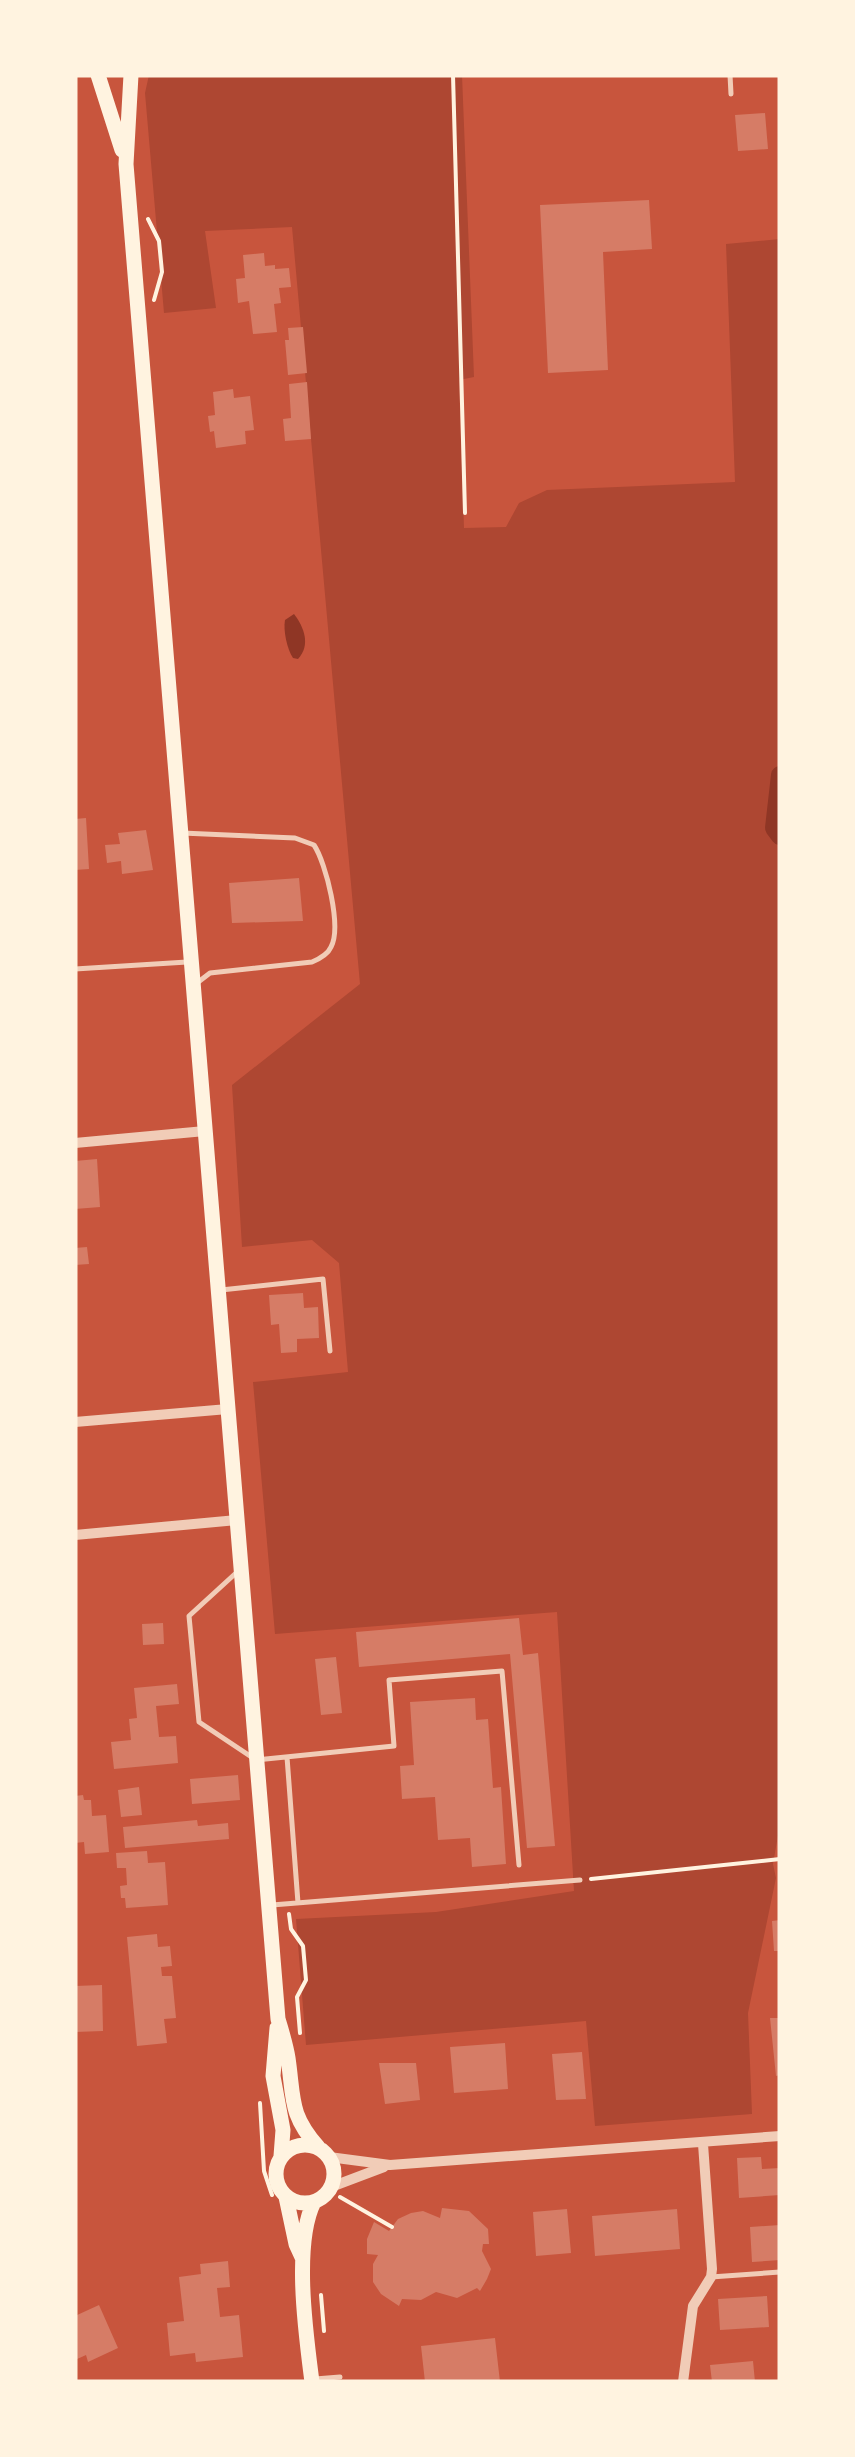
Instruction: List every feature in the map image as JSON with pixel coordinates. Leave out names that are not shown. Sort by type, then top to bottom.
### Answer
[{"type":"main road","points":[[98,75],[126,164]]},
{"type":"main road","points":[[131,75],[126,164],[278,2019],[288,2057],[293,2108],[302,2128],[324,2152],[334,2172],[336,2192],[304,2204],[286,2197]]},
{"type":"main road","points":[[278,2019],[273,2076],[283,2130],[276,2178],[286,2197],[302,2256]]},
{"type":"main road","points":[[281,2156],[298,2145],[324,2152]]},
{"type":"main road","points":[[312,2381],[302,2256],[308,2213],[314,2202]]},
{"type":"street","points":[[75,1143],[206,1131]]},
{"type":"street","points":[[75,1422],[228,1409]]},
{"type":"street","points":[[75,1535],[237,1520]]},
{"type":"street","points":[[324,2152],[390,2165],[780,2136]]},
{"type":"street","points":[[683,2382],[693,2306],[711,2277],[703,2144]]},
{"type":"street","points":[[336,2192],[390,2165]]},
{"type":"lane","points":[[730,75],[731,94]]},
{"type":"lane","points":[[182,832],[295,838],[314,844],[328,872],[334,936],[331,947],[312,962],[210,973],[194,985]]},
{"type":"lane","points":[[75,968],[192,961]]},
{"type":"lane","points":[[218,1290],[323,1279],[330,1351]]},
{"type":"lane","points":[[241,1569],[190,1616],[199,1722],[256,1760],[394,1746],[389,1680],[502,1671],[519,1865]]},
{"type":"lane","points":[[287,1757],[298,1903]]},
{"type":"lane","points":[[268,1906],[580,1880]]},
{"type":"lane","points":[[711,2277],[780,2272]]},
{"type":"lane","points":[[312,2381],[340,2376]]},
{"type":"path","points":[[453,75],[465,514]]},
{"type":"path","points":[[580,1880],[780,1859]]},
{"type":"path","points":[[290,1920],[302,1946],[306,1980],[297,1997],[300,2041]]},
{"type":"path","points":[[336,2192],[353,2188]]},
{"type":"path","points":[[336,2192],[392,2227]]},
{"type":"shaded area","points":[[149,75],[462,75],[474,377],[459,380],[464,528],[506,527],[519,503],[547,490],[735,482],[726,244],[780,239],[780,1824],[773,1864],[776,1878],[748,2013],[752,2114],[595,2126],[586,2021],[306,2045],[296,1919],[436,1912],[574,1891],[557,1612],[275,1634],[253,1382],[348,1372],[339,1263],[312,1240],[242,1247],[232,1085],[360,984],[292,227],[205,231],[216,308],[164,313],[145,93]]},
{"type":"shaded area","points":[[294,614],[305,636],[298,659],[293,658],[287,645],[285,629],[285,620]]},
{"type":"building","points":[[765,113],[768,149],[738,151],[735,115]]},
{"type":"building","points":[[649,200],[652,249],[603,252],[608,370],[548,373],[540,205]]},
{"type":"building","points":[[264,253],[265,266],[289,268],[291,287],[279,288],[281,303],[274,304],[277,332],[253,334],[249,301],[238,303],[236,279],[245,278],[243,255]]},
{"type":"building","points":[[303,327],[307,373],[288,375],[288,328]]},
{"type":"building","points":[[307,382],[311,439],[285,441],[283,419],[291,418],[289,384]]},
{"type":"building","points":[[233,389],[234,398],[250,396],[254,430],[245,431],[246,444],[216,448],[208,416],[215,415],[213,392]]},
{"type":"building","points":[[86,818],[89,869],[75,870],[75,819]]},
{"type":"building","points":[[146,830],[153,870],[122,874],[121,861],[107,863],[105,845],[120,844],[118,833]]},
{"type":"building","points":[[299,878],[303,921],[232,923],[229,883]]},
{"type":"building","points":[[97,1159],[100,1207],[75,1209],[75,1161]]},
{"type":"building","points":[[87,1247],[89,1264],[75,1265],[75,1248]]},
{"type":"building","points":[[303,1293],[304,1308],[318,1307],[319,1338],[297,1339],[297,1352],[281,1353],[279,1324],[271,1325],[269,1295]]},
{"type":"building","points":[[519,1618],[523,1655],[538,1653],[555,1846],[527,1848],[510,1654],[359,1667],[356,1632]]},
{"type":"building","points":[[163,1623],[164,1644],[143,1645],[142,1624]]},
{"type":"building","points":[[336,1657],[342,1713],[321,1715],[315,1659]]},
{"type":"building","points":[[177,1684],[179,1704],[156,1706],[159,1737],[176,1736],[178,1763],[114,1769],[111,1742],[131,1740],[129,1719],[137,1718],[134,1688]]},
{"type":"building","points":[[475,1698],[476,1720],[488,1719],[493,1788],[501,1787],[506,1864],[472,1867],[470,1838],[438,1840],[435,1797],[402,1799],[400,1766],[414,1765],[410,1702]]},
{"type":"building","points":[[238,1775],[240,1800],[192,1804],[190,1779]]},
{"type":"building","points":[[139,1787],[142,1815],[121,1817],[118,1790]]},
{"type":"building","points":[[83,1795],[84,1800],[91,1800],[92,1816],[106,1815],[109,1852],[85,1854],[84,1842],[75,1843],[75,1796]]},
{"type":"building","points":[[197,1820],[198,1826],[228,1823],[229,1839],[125,1848],[123,1827]]},
{"type":"building","points":[[147,1851],[148,1863],[165,1862],[168,1905],[126,1908],[120,1886],[127,1885],[126,1868],[117,1868],[116,1853]]},
{"type":"building","points":[[780,1920],[780,1951],[774,1951],[772,1921]]},
{"type":"building","points":[[157,1934],[158,1947],[170,1946],[172,1966],[161,1967],[162,1976],[172,1976],[176,2018],[164,2019],[167,2043],[137,2046],[127,1937]]},
{"type":"building","points":[[102,1985],[103,2031],[75,2032],[75,1986]]},
{"type":"building","points":[[770,2018],[780,2018],[780,2075],[776,2076]]},
{"type":"building","points":[[505,2043],[508,2089],[454,2093],[450,2047]]},
{"type":"building","points":[[582,2052],[586,2099],[556,2100],[552,2054]]},
{"type":"building","points":[[379,2063],[416,2063],[420,2100],[385,2104]]},
{"type":"building","points":[[761,2157],[762,2169],[780,2168],[780,2195],[739,2198],[737,2158]]},
{"type":"building","points":[[442,2208],[469,2211],[488,2229],[489,2244],[483,2244],[482,2251],[491,2269],[487,2279],[480,2291],[477,2288],[457,2298],[436,2292],[421,2300],[402,2299],[399,2306],[381,2294],[373,2282],[373,2264],[378,2255],[367,2254],[367,2239],[374,2222],[389,2231],[398,2219],[411,2213],[423,2211],[440,2218]]},
{"type":"building","points":[[567,2209],[571,2253],[536,2256],[533,2212]]},
{"type":"building","points":[[677,2209],[680,2249],[595,2256],[592,2216]]},
{"type":"building","points":[[780,2225],[780,2260],[752,2262],[750,2227]]},
{"type":"building","points":[[228,2261],[230,2287],[217,2288],[220,2317],[239,2315],[243,2357],[196,2362],[195,2353],[170,2356],[167,2323],[184,2321],[179,2277],[201,2274],[200,2264]]},
{"type":"building","points":[[767,2296],[769,2327],[720,2330],[718,2299]]},
{"type":"building","points":[[99,2305],[118,2348],[88,2362],[86,2355],[75,2360],[75,2316]]},
{"type":"building","points":[[495,2338],[500,2382],[425,2382],[421,2346]]},
{"type":"building","points":[[753,2361],[755,2382],[712,2382],[710,2365]]},
{"type":"waterway","points":[[780,775],[774,828],[780,836]]}]
